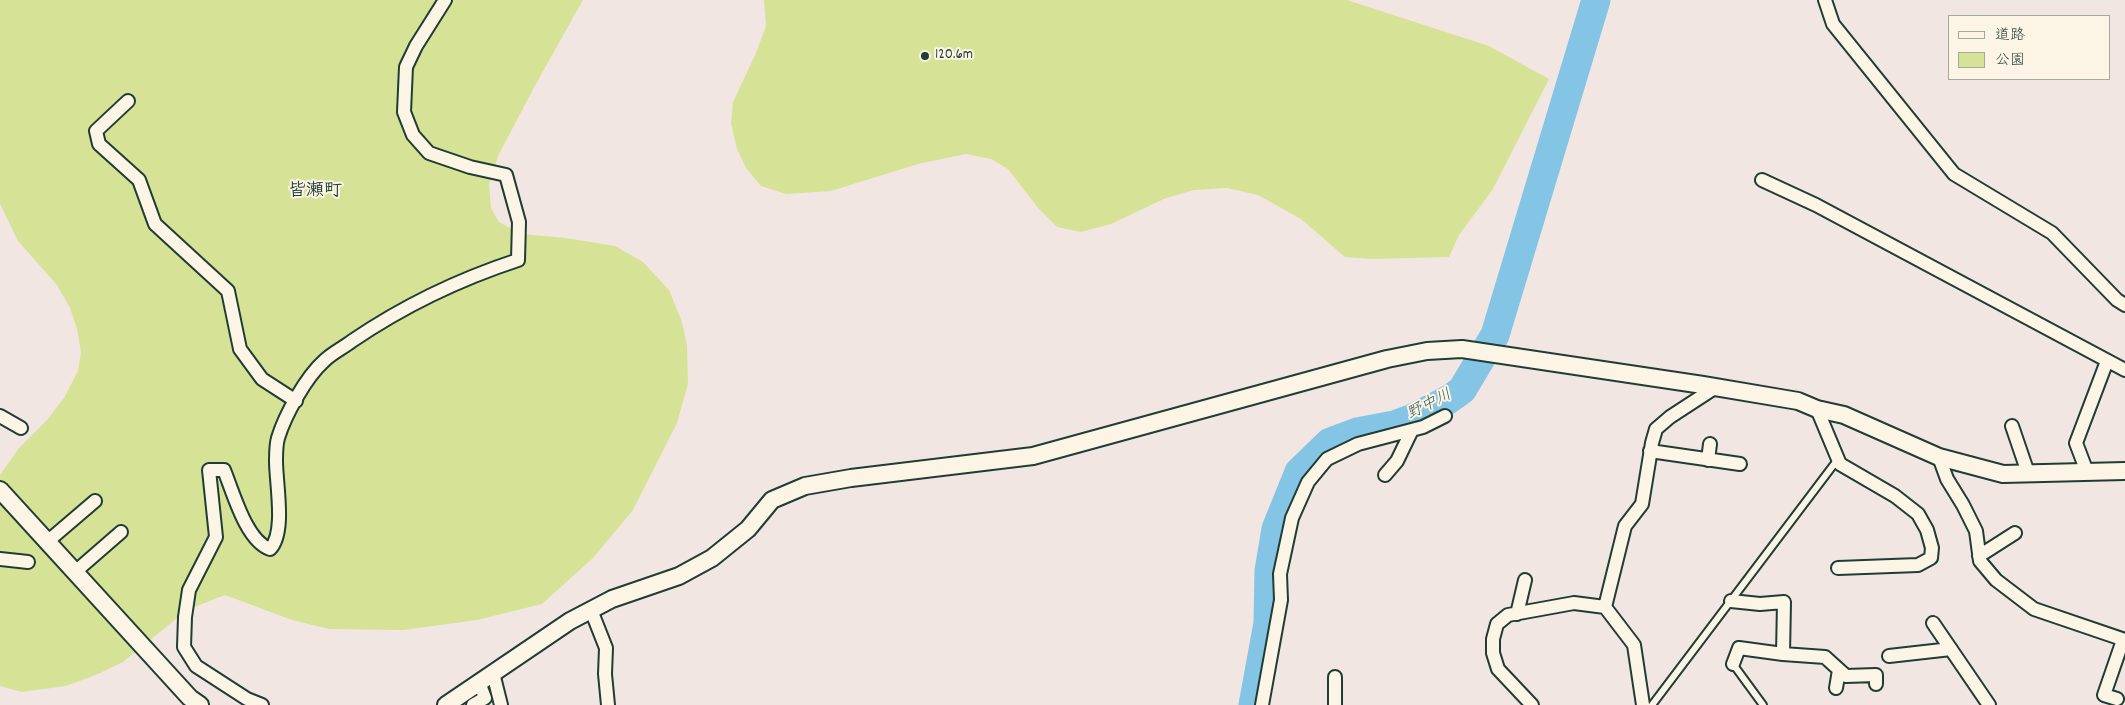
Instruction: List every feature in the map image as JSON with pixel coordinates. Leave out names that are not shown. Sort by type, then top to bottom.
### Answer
[{"type":"street","points":[[262,705],[247,699],[196,666],[184,647],[185,617],[189,590],[216,537],[209,470],[224,470],[244,520],[262,547],[270,549],[275,544],[278,531],[276,461],[278,440],[307,381],[324,361],[382,320],[483,271],[518,260],[519,222],[506,175],[470,167],[430,153],[413,135],[404,112],[406,67],[420,39],[445,0]]},
{"type":"street","points":[[1824,0],[1833,24],[1954,174],[2052,234],[2117,300],[2125,305]]},
{"type":"street","points":[[128,101],[96,130],[99,144],[139,180],[155,224],[228,291],[240,349],[262,379],[296,401]]},
{"type":"street","points":[[1762,180],[1816,205],[2125,370]]},
{"type":"street","points":[[446,705],[570,621],[612,599],[679,576],[712,558],[748,529],[772,500],[806,486],[860,477],[1033,456],[1386,359],[1427,351],[1462,349],[1798,401],[1817,409],[1844,415],[1939,457],[2003,474],[2125,471]]},
{"type":"street","points":[[2087,472],[2076,443],[2107,361]]},
{"type":"street","points":[[1605,607],[1625,526],[1642,504],[1650,452],[1656,429],[1670,417],[1716,387]]},
{"type":"street","points":[[1817,409],[1840,464],[1895,496],[1918,514],[1927,530],[1932,548],[1931,558],[1918,565],[1838,568]]},
{"type":"street","points":[[0,416],[20,428]]},
{"type":"street","points":[[1262,705],[1281,600],[1280,574],[1292,518],[1308,482],[1327,459],[1358,444],[1423,427],[1445,416]]},
{"type":"street","points":[[2012,426],[2028,473]]},
{"type":"street","points":[[1385,475],[1397,461],[1412,430]]},
{"type":"street","points":[[1708,460],[1710,444]]},
{"type":"street","points":[[1650,452],[1740,464]]},
{"type":"street","points":[[1939,457],[1947,479],[1976,531],[1980,561],[1996,580],[2034,608],[2124,640],[2104,695],[2117,699]]},
{"type":"street","points":[[0,490],[190,698],[200,705]]},
{"type":"street","points":[[48,542],[95,501]]},
{"type":"street","points":[[75,572],[121,532]]},
{"type":"street","points":[[1979,556],[2015,533]]},
{"type":"street","points":[[0,559],[28,562]]},
{"type":"street","points":[[1517,614],[1525,580]]},
{"type":"street","points":[[1731,601],[1760,604],[1784,602],[1783,654]]},
{"type":"street","points":[[1532,705],[1498,669],[1493,653],[1493,640],[1498,624],[1508,615],[1574,603],[1605,607],[1634,645],[1643,705]]},
{"type":"street","points":[[591,610],[606,648],[605,674],[608,705]]},
{"type":"street","points":[[1934,623],[1989,705]]},
{"type":"street","points":[[1733,664],[1739,648],[1826,657],[1846,676],[1876,675],[1876,684]]},
{"type":"street","points":[[1889,656],[1951,648]]},
{"type":"street","points":[[1836,688],[1839,670]]},
{"type":"street","points":[[1335,677],[1335,705]]},
{"type":"street","points":[[472,705],[485,698],[486,678]]},
{"type":"street","points":[[486,678],[501,705]]},
{"type":"lane","points":[[1652,705],[1838,460]]},
{"type":"lane","points":[[1733,664],[1763,705]]},
{"type":"green space","points":[[0,0],[583,0],[499,154],[489,184],[491,208],[499,222],[521,234],[566,238],[615,246],[643,262],[669,290],[682,322],[687,345],[688,384],[677,423],[633,510],[593,558],[542,604],[477,620],[404,630],[329,629],[292,620],[225,595],[187,610],[123,662],[98,674],[66,686],[22,692],[0,686],[0,475],[19,448],[47,420],[64,398],[78,371],[81,352],[77,329],[70,308],[57,285],[18,241],[0,204]]},
{"type":"green space","points":[[764,0],[1347,0],[1489,46],[1549,79],[1493,189],[1459,235],[1449,257],[1373,259],[1345,257],[1301,219],[1258,195],[1227,188],[1194,190],[1166,198],[1111,224],[1081,232],[1057,227],[1038,208],[1008,169],[991,159],[966,154],[918,164],[831,191],[786,194],[761,186],[746,168],[737,149],[731,123],[733,102],[756,53],[766,26]]},
{"type":"waterway","name":"野中川","points":[[1253,705],[1268,623],[1269,571],[1276,529],[1299,472],[1330,442],[1357,432],[1394,425],[1413,418],[1448,400],[1462,390],[1495,335],[1596,0]]},
{"type":"place","name":"120.6m","points":[[925,56]]},
{"type":"district","name":"皆瀬町","points":[[315,193]]}]
